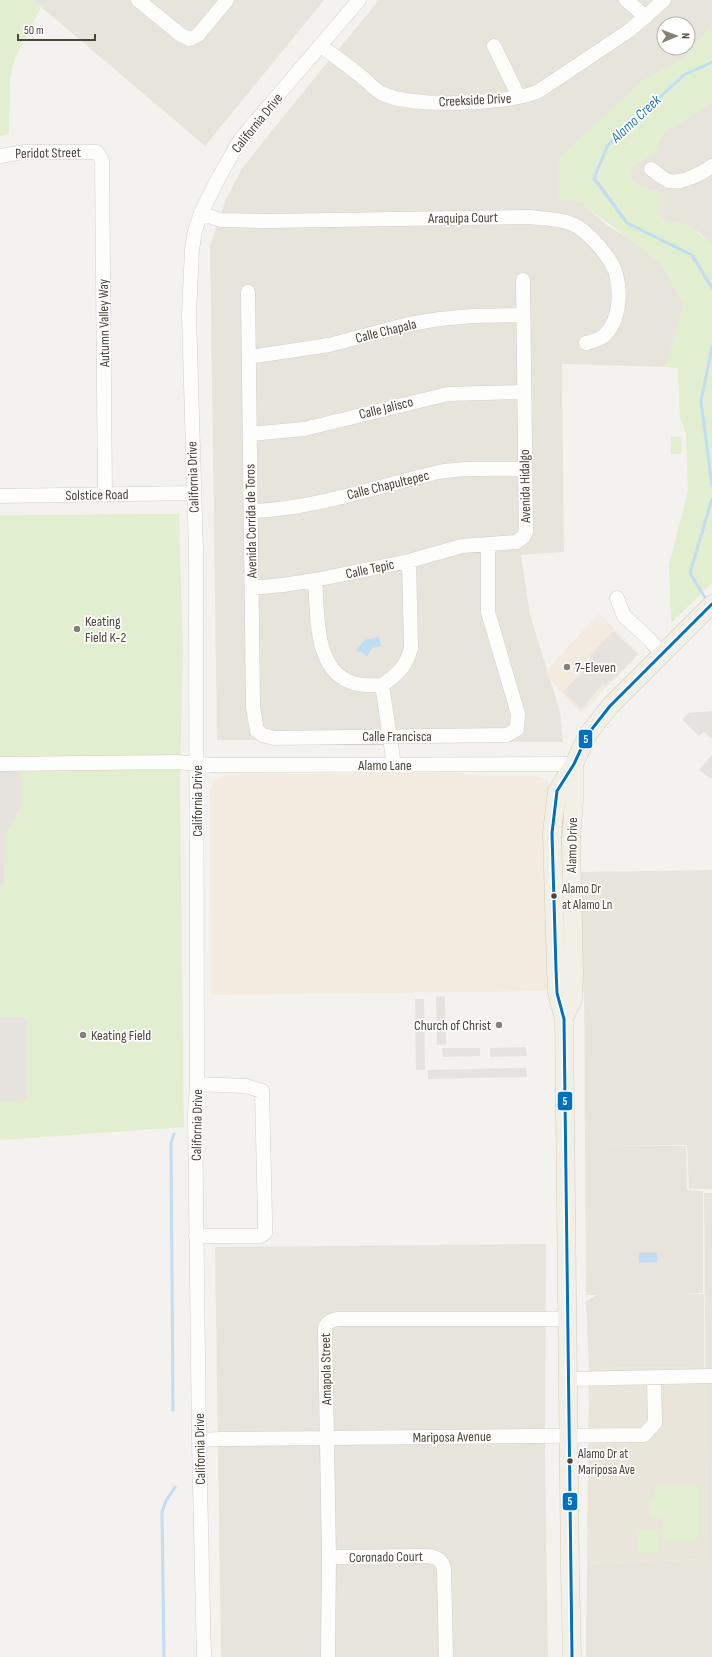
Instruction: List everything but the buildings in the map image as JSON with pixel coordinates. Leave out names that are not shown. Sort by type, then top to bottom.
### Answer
[{"type":"main road","name":"Alamo Drive","points":[[572,1657],[564,1019],[557,993],[552,833],[557,791],[574,764],[588,734],[610,706],[712,604]]},
{"type":"main road","name":"Alamo Drive","points":[[564,1019],[573,997],[574,940],[571,840],[574,800],[574,764]]},
{"type":"main road","points":[[554,874],[561,895],[564,918],[566,981],[573,997]]},
{"type":"street","points":[[138,0],[181,35],[190,39],[198,35],[227,0]]},
{"type":"street","name":"California Drive","points":[[204,1657],[196,1236],[195,1115],[197,1084],[197,764],[196,552],[190,285],[192,249],[195,231],[201,213],[222,171],[240,140],[359,0]]},
{"type":"street","points":[[626,0],[646,17]]},
{"type":"street","name":"Creekside Drive","points":[[321,46],[336,56],[380,92],[393,97],[410,101],[427,102],[494,101],[535,93],[630,30],[664,0]]},
{"type":"street","points":[[494,46],[519,97]]},
{"type":"street","name":"Peridot Street","points":[[0,156],[24,152],[97,152]]},
{"type":"street","name":"Autumn Valley Way","points":[[97,152],[102,161],[105,495]]},
{"type":"street","points":[[651,169],[670,181],[678,181],[698,175],[712,166]]},
{"type":"street","name":"Araquipa Court","points":[[201,213],[220,220],[267,221],[530,217],[567,223],[578,227],[593,240],[607,257],[616,273],[619,292],[618,308],[614,324],[605,335],[599,339],[586,343]]},
{"type":"street","name":"Avenida Hidalgo","points":[[488,544],[516,542],[524,538],[526,531],[523,280]]},
{"type":"street","name":"Avenida Corrida de Toros","points":[[248,292],[254,720],[257,731],[263,735],[274,738]]},
{"type":"street","name":"Calle Chapala","points":[[249,357],[329,345],[409,324],[440,319],[472,316],[523,315]]},
{"type":"street","name":"Calle Jalisco","points":[[250,434],[304,428],[448,394],[524,392]]},
{"type":"street","name":"Calle Chapultepec","points":[[251,511],[324,501],[441,472],[474,469],[525,469]]},
{"type":"street","name":"Solstice Road","points":[[0,496],[194,493]]},
{"type":"street","name":"Calle Tepic","points":[[252,588],[316,580],[409,561],[462,546],[488,544]]},
{"type":"street","name":"Calle Francisca","points":[[274,738],[507,735],[517,729],[518,714],[488,612],[488,544]]},
{"type":"street","points":[[316,580],[320,645],[325,658],[334,670],[356,684],[382,685],[399,672],[407,662],[411,648],[409,561]]},
{"type":"street","points":[[617,598],[624,616],[649,639],[662,654]]},
{"type":"street","points":[[382,685],[394,764]]},
{"type":"street","name":"Alamo Lane","points":[[0,764],[177,762],[197,764],[574,764]]},
{"type":"street","points":[[196,1236],[260,1236],[264,1233],[265,1219],[262,1091],[246,1086],[197,1084]]},
{"type":"street","name":"Amapola Street","points":[[328,1657],[329,1557],[325,1329],[330,1321],[338,1319],[568,1319]]},
{"type":"street","points":[[568,1379],[712,1376]]},
{"type":"street","name":"Mariposa Avenue","points":[[199,1440],[644,1435],[654,1423],[654,1378]]},
{"type":"street","name":"Coronado Court","points":[[329,1557],[427,1556],[438,1559],[443,1564],[444,1570],[446,1657]]},
{"type":"shaded area","points":[[33,0],[324,0],[205,146]]},
{"type":"shaded area","points":[[379,0],[712,0],[712,25],[696,44],[696,16],[656,16],[656,56],[685,56],[682,60],[639,83],[582,202],[608,226],[627,237],[661,263],[684,304],[666,367],[562,364],[564,552],[521,555],[530,615],[560,711],[563,742],[217,740],[210,245],[226,199],[243,167]]},
{"type":"shaded area","points":[[712,103],[712,246],[700,233],[686,225],[669,222],[660,217],[660,192],[637,186],[631,179],[630,170],[633,165],[642,161],[666,131]]},
{"type":"shaded area","points":[[597,615],[601,615],[639,654],[582,713],[561,693],[546,674],[547,670]]},
{"type":"shaded area","points":[[613,631],[638,654],[618,675],[606,685],[602,685],[582,709],[563,692],[591,663],[590,656]]},
{"type":"shaded area","points":[[712,711],[712,739],[704,732],[699,736],[682,719],[688,713]]},
{"type":"shaded area","points":[[712,755],[712,778],[709,778],[699,770]]},
{"type":"shaded area","points":[[14,769],[22,777],[22,800],[20,810],[5,834],[4,883],[0,887],[0,770]]},
{"type":"shaded area","points":[[451,772],[486,776],[536,776],[544,779],[549,785],[552,991],[211,995],[209,792],[214,780],[227,775]]},
{"type":"shaded area","points":[[712,870],[712,1189],[689,1189],[687,1145],[596,1146],[686,1146],[687,1190],[703,1191],[703,1293],[686,1294],[704,1294],[704,1367],[589,1368],[586,1301],[597,1295],[586,1295],[584,991],[582,991],[581,872]]},
{"type":"shaded area","points":[[445,996],[446,1044],[437,1045],[436,997]]},
{"type":"shaded area","points":[[415,999],[424,999],[425,1070],[416,1070]]},
{"type":"shaded area","points":[[0,1018],[27,1018],[27,1100],[0,1102]]},
{"type":"shaded area","points":[[526,1047],[527,1056],[490,1057],[490,1048]]},
{"type":"shaded area","points":[[442,1048],[480,1048],[480,1056],[443,1057]]},
{"type":"shaded area","points":[[526,1068],[527,1077],[428,1079],[428,1070]]},
{"type":"shaded area","points":[[704,1193],[712,1193],[712,1657],[586,1657],[587,1564],[707,1559]]},
{"type":"shaded area","points":[[546,1244],[545,1456],[548,1657],[221,1657],[215,1247]]},
{"type":"shaded area","points":[[705,1367],[707,1559],[587,1564],[589,1368]]},
{"type":"green space","points":[[0,0],[33,0],[41,7],[15,58],[10,79],[9,134],[0,136]]},
{"type":"green space","points":[[712,25],[712,103],[666,131],[659,141],[659,151],[633,165],[630,170],[631,179],[637,186],[660,192],[660,217],[691,228],[700,234],[712,246],[712,583],[671,623],[669,564],[688,491],[686,433],[680,419],[678,368],[666,367],[684,304],[661,263],[590,210],[582,202],[559,199],[559,158],[639,83],[682,60],[685,56],[696,56],[696,44]]},
{"type":"green space","points":[[671,437],[681,437],[681,454],[671,454]]},
{"type":"green space","points":[[179,514],[183,650],[180,782],[184,1127],[0,1140],[0,515]]},
{"type":"green space","points":[[655,1485],[699,1485],[699,1541],[663,1542],[663,1518],[650,1518],[650,1503],[655,1498]]},
{"type":"green space","points":[[637,1530],[659,1530],[659,1553],[637,1553]]},
{"type":"water","points":[[379,637],[381,646],[372,648],[367,657],[363,653],[356,651],[364,640]]},
{"type":"water","points":[[639,1253],[657,1253],[657,1262],[639,1263]]},
{"type":"waterway","name":"Alamo Creek","points":[[712,62],[684,75],[608,145],[594,178],[627,223],[692,255],[712,288]]},
{"type":"waterway","name":"Alamo Creek","points":[[712,347],[701,401],[712,486]]},
{"type":"waterway","name":"Alamo Creek","points":[[707,601],[690,573],[712,499]]},
{"type":"waterway","points":[[173,1410],[171,1143],[174,1134]]},
{"type":"waterway","points":[[164,1657],[162,1512],[166,1501],[175,1487]]},
{"type":"transit line","name":"5","points":[[572,1657],[564,1019],[557,993],[552,833],[557,791],[574,764],[588,734],[610,706],[712,604]]},
{"type":"place","name":"Keating Field K-2","points":[[77,629]]},
{"type":"place","name":"7-Eleven","points":[[567,667]]},
{"type":"place","name":"Alamo Dr at Alamo Ln","points":[[554,896]]},
{"type":"place","name":"Church of Christ","points":[[499,1025]]},
{"type":"place","name":"Keating Field","points":[[83,1035]]},
{"type":"place","name":"Alamo Dr at Mariposa Ave","points":[[570,1461]]}]
